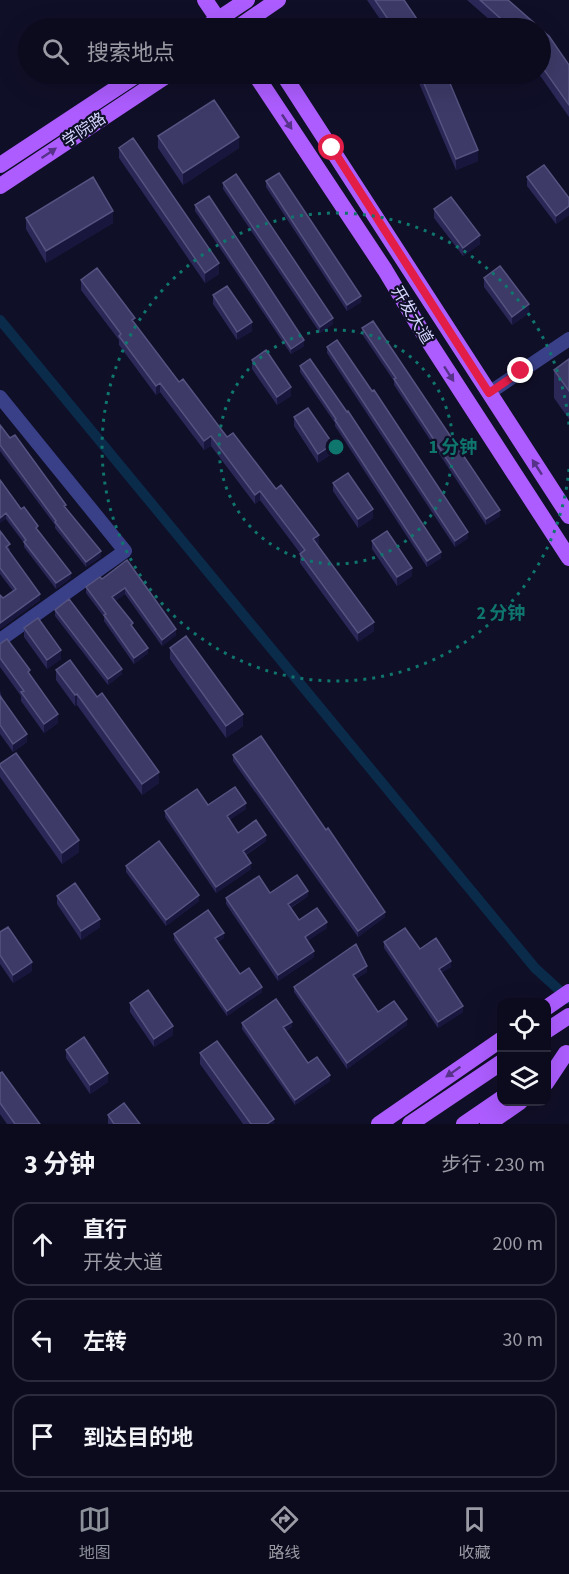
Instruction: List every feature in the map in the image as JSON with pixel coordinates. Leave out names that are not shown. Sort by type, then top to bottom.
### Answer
[{"type":"main road","points":[[205,0],[213,18]]},
{"type":"main road","points":[[257,18],[278,0]]},
{"type":"main road","points":[[224,18],[240,2],[245,18]]},
{"type":"main road","name":"学院路","points":[[0,165],[123,84]]},
{"type":"main road","name":"学院路","points":[[0,186],[154,84]]},
{"type":"main road","name":"开发大道","points":[[262,84],[385,270],[418,326],[569,558]]},
{"type":"main road","name":"开发大道","points":[[289,84],[569,516]]},
{"type":"main road","points":[[551,1005],[569,992]]},
{"type":"main road","points":[[551,1028],[565,1018]]},
{"type":"main road","points":[[379,1124],[497,1042]]},
{"type":"main road","points":[[551,1063],[567,1052]]},
{"type":"main road","points":[[551,1076],[567,1052]]},
{"type":"main road","points":[[410,1124],[497,1065]]},
{"type":"main road","points":[[464,1124],[497,1101]]},
{"type":"main road","points":[[488,1124],[513,1106]]},
{"type":"street","points":[[489,393],[569,339]]},
{"type":"street","points":[[0,397],[125,551],[0,640]]},
{"type":"building","points":[[375,0],[404,0],[416,18],[387,18]]},
{"type":"building","points":[[480,0],[508,0],[529,18],[500,18]]},
{"type":"building","points":[[551,39],[569,65],[569,105],[551,80]]},
{"type":"building","points":[[424,84],[450,84],[478,150],[456,159]]},
{"type":"building","points":[[214,100],[239,137],[183,173],[158,136]]},
{"type":"building","points":[[133,138],[219,263],[205,273],[119,148]]},
{"type":"building","points":[[544,165],[569,198],[569,206],[556,216],[527,177]]},
{"type":"building","points":[[279,173],[361,296],[347,305],[266,181]]},
{"type":"building","points":[[236,174],[333,318],[320,327],[223,183]]},
{"type":"building","points":[[93,177],[113,211],[46,251],[26,218]]},
{"type":"building","points":[[209,196],[304,340],[291,349],[195,205]]},
{"type":"building","points":[[451,197],[480,235],[463,248],[434,209]]},
{"type":"building","points":[[500,266],[529,304],[512,317],[484,278]]},
{"type":"building","points":[[97,268],[135,318],[132,320],[179,382],[183,379],[227,437],[233,433],[276,489],[281,485],[319,535],[313,539],[374,622],[358,633],[300,554],[305,550],[260,491],[255,495],[211,436],[204,441],[160,383],[156,386],[81,280]]},
{"type":"building","points":[[227,286],[252,322],[237,332],[213,295]]},
{"type":"building","points":[[373,321],[500,510],[486,519],[362,328]]},
{"type":"building","points":[[337,340],[372,391],[374,390],[468,532],[455,541],[327,347]]},
{"type":"building","points":[[266,350],[291,387],[277,397],[252,360]]},
{"type":"building","points":[[310,359],[348,411],[441,552],[427,561],[300,366]]},
{"type":"building","points":[[569,359],[569,391],[554,370]]},
{"type":"building","points":[[308,408],[333,444],[318,454],[294,417]]},
{"type":"building","points":[[0,425],[10,438],[15,435],[66,505],[64,506],[101,551],[86,562],[0,445]]},
{"type":"building","points":[[348,473],[373,509],[358,519],[333,483]]},
{"type":"building","points":[[0,480],[21,509],[24,507],[38,526],[36,528],[71,573],[56,583],[24,542],[26,540],[6,513],[0,518]]},
{"type":"building","points":[[0,531],[10,544],[6,547],[40,594],[0,623],[0,595],[3,598],[16,589],[0,568]]},
{"type":"building","points":[[387,531],[412,568],[397,577],[372,541]]},
{"type":"building","points":[[127,560],[176,629],[162,640],[125,588],[112,597],[133,623],[131,625],[148,648],[134,658],[86,587],[100,577],[102,579]]},
{"type":"building","points":[[69,599],[122,669],[108,679],[55,610]]},
{"type":"building","points":[[38,618],[61,650],[47,660],[24,628]]},
{"type":"building","points":[[186,636],[243,714],[226,726],[170,648]]},
{"type":"building","points":[[7,639],[58,714],[44,724],[0,658],[0,644]]},
{"type":"building","points":[[70,660],[97,697],[102,693],[159,772],[142,784],[77,694],[75,695],[56,670]]},
{"type":"building","points":[[0,696],[27,734],[13,744],[0,725]]},
{"type":"building","points":[[261,736],[385,912],[358,931],[233,755]]},
{"type":"building","points":[[16,753],[79,840],[62,853],[0,766]]},
{"type":"building","points":[[235,787],[246,803],[227,816],[238,833],[256,820],[266,835],[243,851],[251,863],[216,887],[165,811],[197,789],[208,805]]},
{"type":"building","points":[[159,841],[199,895],[166,920],[126,866]]},
{"type":"building","points":[[297,875],[308,891],[288,904],[299,920],[317,908],[327,922],[305,937],[314,951],[278,975],[226,898],[259,876],[270,893]]},
{"type":"building","points":[[75,883],[100,919],[81,931],[57,896]]},
{"type":"building","points":[[208,910],[224,933],[215,938],[240,974],[249,968],[262,987],[227,1011],[174,934]]},
{"type":"building","points":[[8,927],[32,962],[13,975],[0,955],[0,932]]},
{"type":"building","points":[[405,928],[420,949],[436,938],[451,961],[439,969],[463,1006],[438,1022],[384,942]]},
{"type":"building","points":[[356,944],[367,966],[353,975],[378,1012],[394,1001],[407,1019],[347,1063],[294,987]]},
{"type":"building","points":[[148,990],[173,1026],[154,1039],[130,1003]]},
{"type":"building","points":[[276,999],[292,1022],[283,1027],[308,1063],[317,1057],[330,1075],[295,1100],[242,1023]]},
{"type":"building","points":[[84,1037],[108,1073],[90,1085],[66,1050]]},
{"type":"building","points":[[217,1041],[274,1119],[267,1124],[251,1124],[200,1053]]},
{"type":"building","points":[[2,1072],[40,1124],[15,1124],[0,1103],[0,1073]]},
{"type":"building","points":[[124,1103],[140,1124],[114,1124],[108,1115]]},
{"type":"waterway","points":[[0,320],[535,968],[569,999]]},
{"type":"route","points":[[332,148],[489,393],[521,371]]}]
